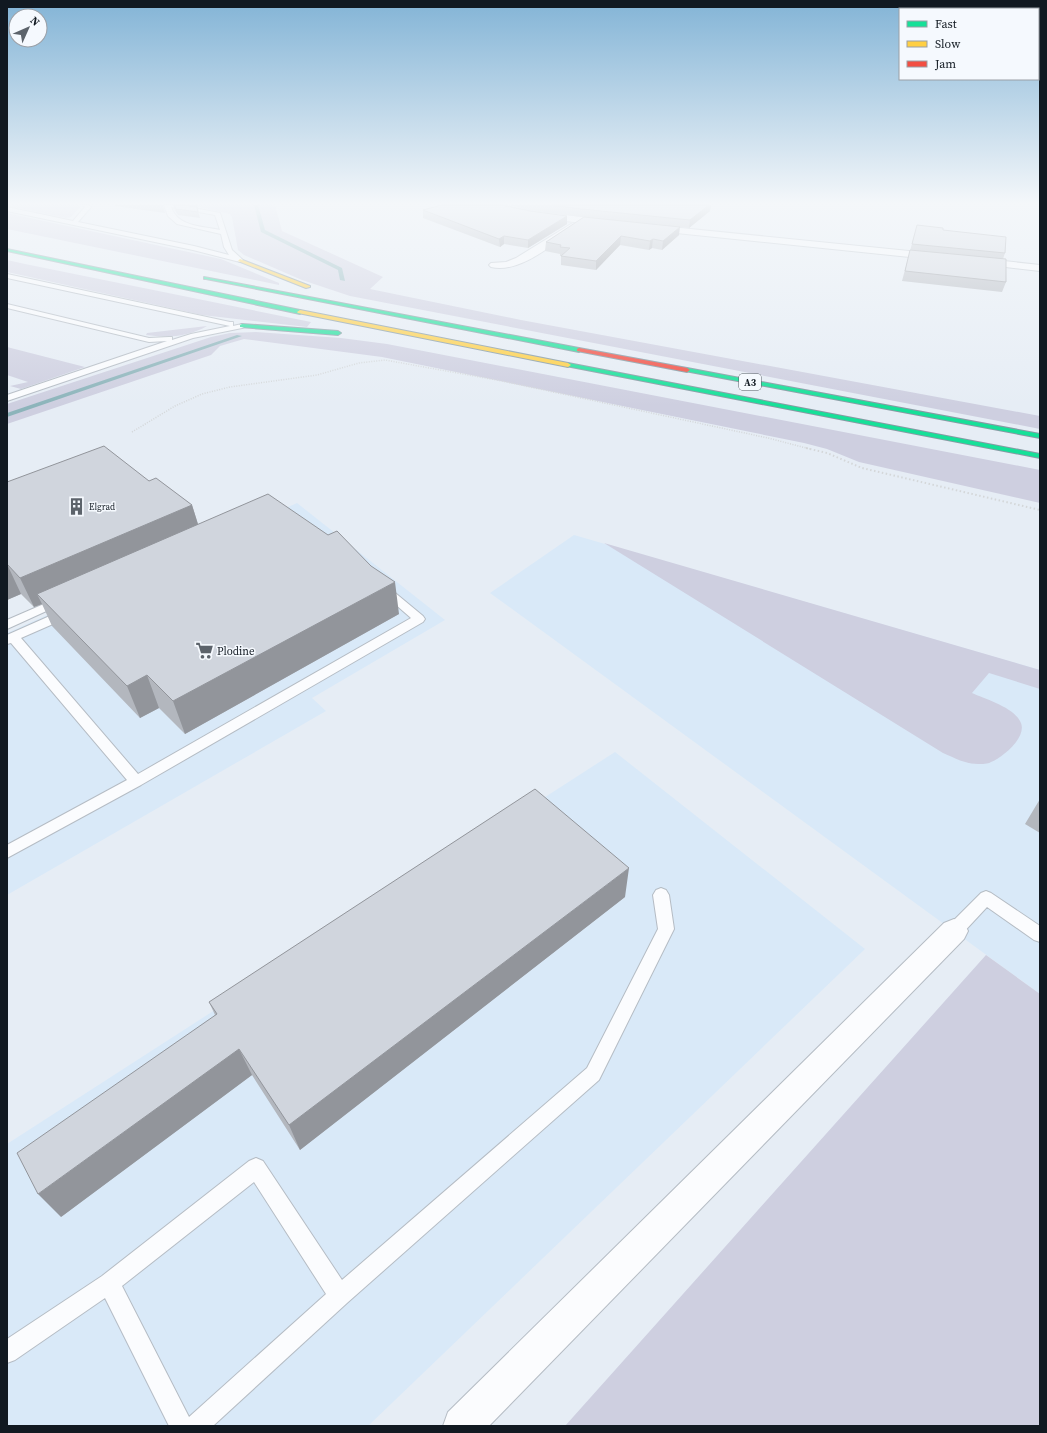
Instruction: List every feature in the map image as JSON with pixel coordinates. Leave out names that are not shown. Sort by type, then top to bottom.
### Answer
[{"type":"highway","name":"A3","points":[[110,272],[326,318],[1040,456]]},
{"type":"highway","points":[[271,272],[318,290],[349,298],[438,316],[476,327],[489,333]]},
{"type":"highway","name":"A3","points":[[201,277],[489,333],[1040,436]]},
{"type":"highway","points":[[242,326],[348,333]]},
{"type":"highway","points":[[369,336],[402,340],[524,364],[582,368]]},
{"type":"street","points":[[462,1426],[954,931]]},
{"type":"lane","points":[[7,276],[197,318],[242,326]]},
{"type":"lane","points":[[7,306],[149,340],[191,336],[242,326]]},
{"type":"lane","points":[[7,398],[191,336]]},
{"type":"lane","points":[[7,852],[419,619],[377,584]]},
{"type":"lane","points":[[9,634],[72,596]]},
{"type":"lane","points":[[9,634],[78,608]]},
{"type":"lane","points":[[9,634],[136,780]]},
{"type":"lane","points":[[196,1426],[340,1296],[593,1074],[666,929],[661,895]]},
{"type":"lane","points":[[954,931],[986,898],[1040,935]]},
{"type":"lane","points":[[7,1352],[109,1283],[256,1168],[340,1296]]},
{"type":"lane","points":[[109,1283],[181,1426]]},
{"type":"path","points":[[132,432],[186,401],[203,394],[236,387],[316,375],[366,361],[385,360],[502,381],[768,438],[821,451],[862,468],[1040,510]]},
{"type":"shaded area","points":[[7,272],[64,272],[311,322],[307,327],[202,315]]},
{"type":"shaded area","points":[[215,272],[252,272],[279,283],[279,285]]},
{"type":"shaded area","points":[[283,272],[372,272],[383,277],[370,289],[521,320],[1040,416],[1040,429],[350,296],[302,280]]},
{"type":"shaded area","points":[[207,326],[200,330],[177,336],[146,335],[147,333]]},
{"type":"shaded area","points":[[256,332],[341,338],[387,344],[1040,470],[1040,503],[859,462],[827,449],[804,443],[382,357],[244,339],[220,346],[211,355],[7,424],[7,404],[211,337],[230,333]]},
{"type":"shaded area","points":[[7,347],[85,367],[21,389],[10,386],[28,382],[7,375]]},
{"type":"shaded area","points":[[297,503],[445,620],[312,698],[326,711],[7,895],[7,633]]},
{"type":"shaded area","points":[[574,535],[1040,670],[1040,994],[490,593]]},
{"type":"shaded area","points":[[604,543],[1040,670],[1040,689],[989,673],[972,693],[998,704],[1016,716],[1022,727],[1021,733],[1008,751],[990,763],[973,764],[964,762],[943,753]]},
{"type":"shaded area","points":[[615,752],[865,949],[368,1426],[7,1426],[7,1144]]},
{"type":"shaded area","points":[[986,955],[1040,994],[1040,1426],[565,1426]]},
{"type":"building","points":[[913,272],[1006,272],[1006,282]]},
{"type":"building","points":[[104,446],[149,481],[156,478],[192,505],[20,578],[7,564],[7,482]]},
{"type":"building","name":"Plodine","points":[[268,494],[328,535],[337,531],[371,566],[395,582],[173,701],[147,675],[127,686],[37,594]]},
{"type":"building","points":[[535,789],[629,868],[289,1125],[239,1049],[38,1194],[17,1153],[217,1014],[209,1002]]},
{"type":"waterway","points":[[341,272],[343,280]]},
{"type":"waterway","points":[[7,415],[239,336]]},
{"type":"traffic: fast","points":[[110,272],[300,312]]},
{"type":"traffic: fast","points":[[206,278],[579,350]]},
{"type":"traffic: fast","points":[[242,326],[338,333]]},
{"type":"traffic: fast","points":[[568,365],[1040,456]]},
{"type":"traffic: fast","points":[[687,370],[1040,436]]},
{"type":"traffic: slow","points":[[270,272],[308,287]]},
{"type":"traffic: slow","points":[[300,312],[568,365]]},
{"type":"traffic: jam","points":[[579,350],[687,370]]},
{"type":"place","name":"Elgrad","points":[[76,507]]},
{"type":"place","name":"Plodine","points":[[204,651]]}]
